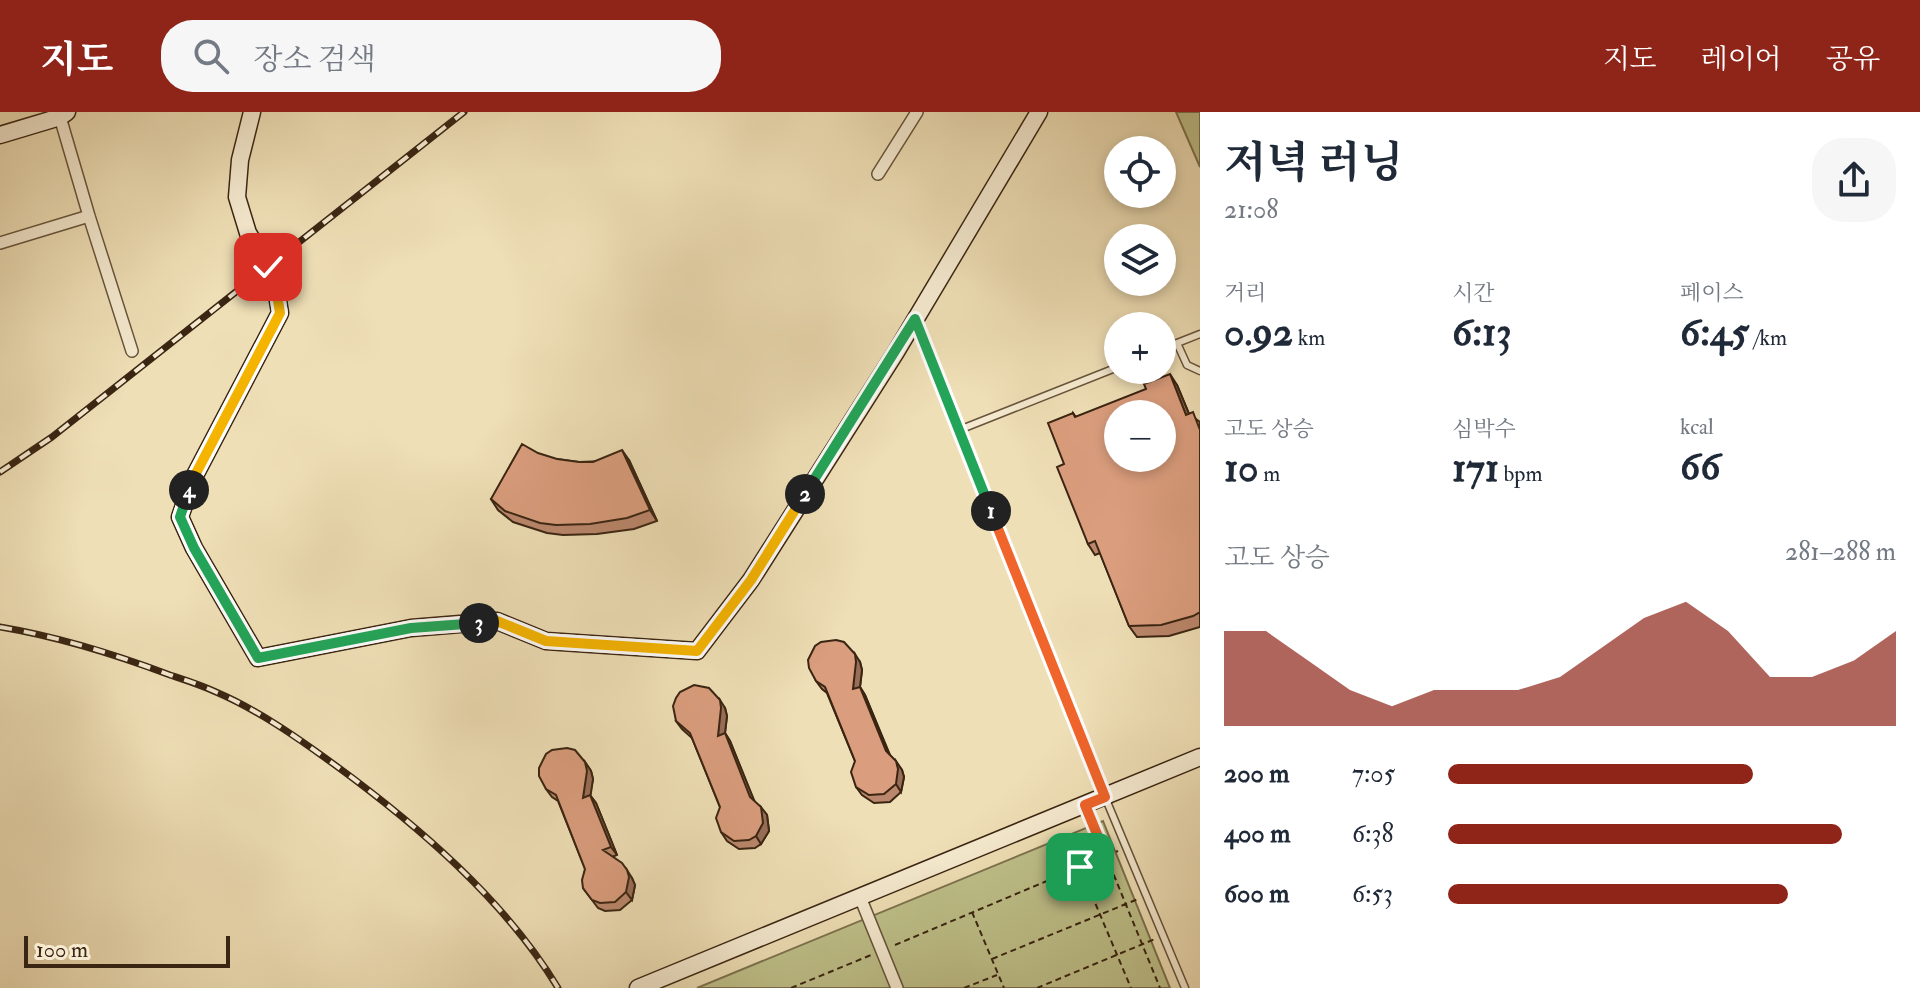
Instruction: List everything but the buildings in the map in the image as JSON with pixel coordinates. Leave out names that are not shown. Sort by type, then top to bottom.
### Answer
[{"type":"street","points":[[252,112],[240,160],[237,197],[248,233],[274,276],[280,313],[193,479],[180,517],[194,548],[258,658],[411,628],[497,621],[546,641],[697,651],[751,580],[915,319],[1039,112]]},
{"type":"street","points":[[878,174],[917,112]]},
{"type":"street","points":[[0,135],[64,115],[89,216],[132,351]]},
{"type":"street","points":[[0,243],[89,216]]},
{"type":"street","points":[[638,988],[1200,757]]},
{"type":"street","points":[[860,897],[897,988]]},
{"type":"lane","points":[[915,319],[1105,797],[1185,988]]},
{"type":"lane","points":[[1200,334],[1177,343],[1187,365],[1200,371]]},
{"type":"lane","points":[[959,430],[1104,373]]},
{"type":"path","points":[[1085,805],[1160,988]]},
{"type":"path","points":[[791,988],[1126,848]]},
{"type":"path","points":[[1080,867],[1131,988]]},
{"type":"path","points":[[992,959],[1146,895]]},
{"type":"path","points":[[972,912],[1002,987]]},
{"type":"path","points":[[1037,988],[1163,936]]},
{"type":"path","points":[[964,988],[998,974]]},
{"type":"green space","points":[[1176,112],[1200,112],[1200,167]]},
{"type":"green space","points":[[1103,821],[1170,988],[697,988]]},
{"type":"railway","points":[[0,472],[52,437],[464,112]]},
{"type":"railway","points":[[0,627],[86,647],[210,689],[277,725],[366,788],[457,866],[512,924],[558,988]]},
{"type":"route","points":[[268,267],[274,276],[280,313],[193,479],[180,517],[194,548],[258,658],[411,628],[497,621],[546,641],[697,651],[751,580],[915,319],[1105,797],[1085,805],[1106,856],[1080,867]]}]
